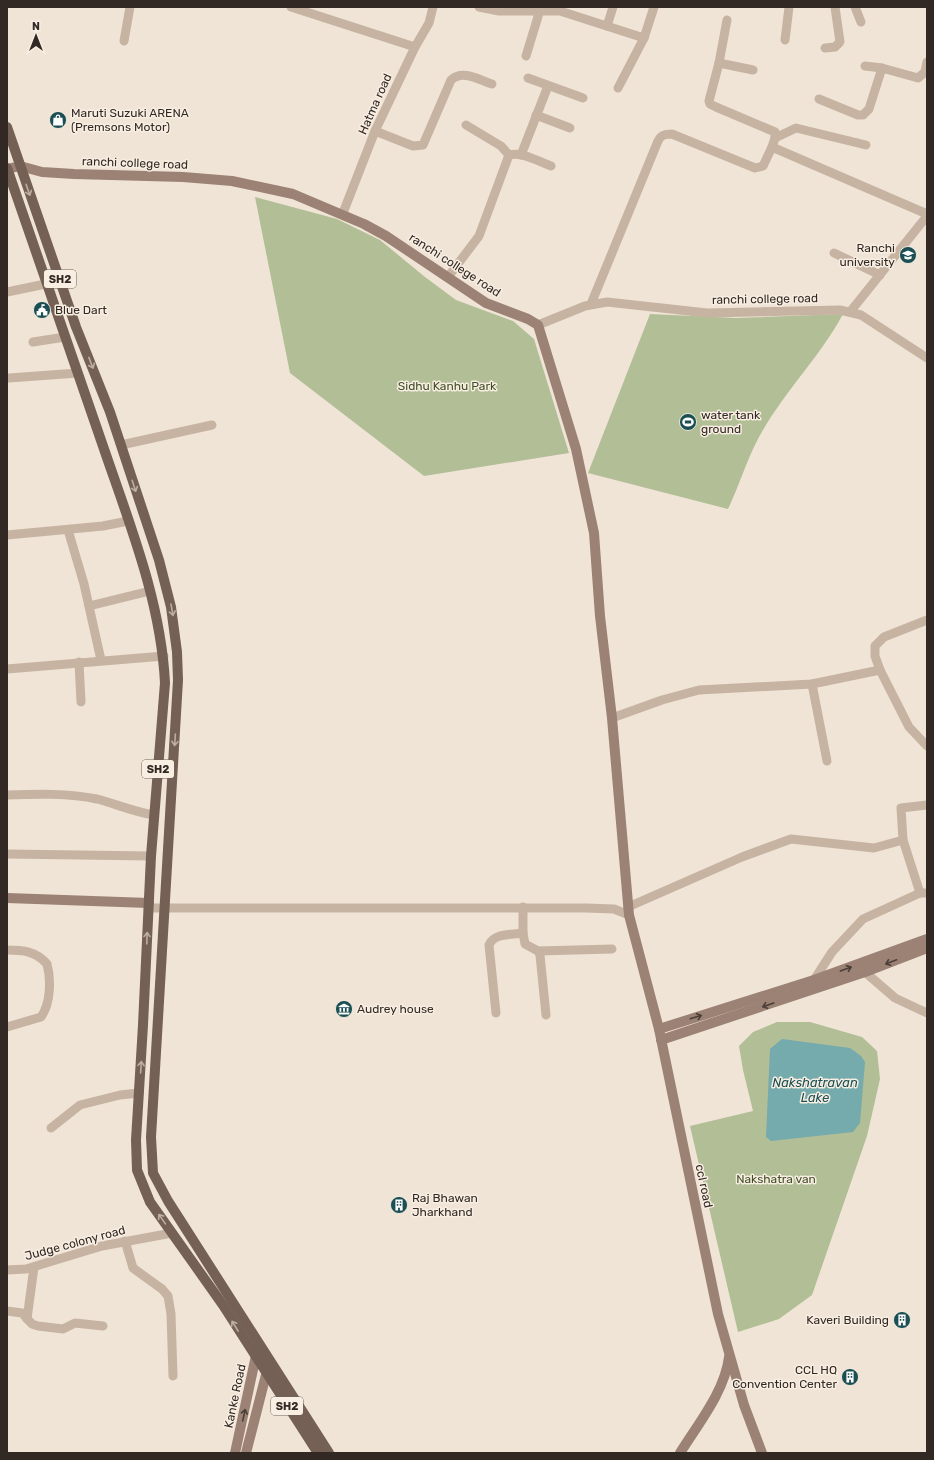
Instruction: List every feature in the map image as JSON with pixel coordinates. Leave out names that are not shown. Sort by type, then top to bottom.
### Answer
[{"type":"main road","name":"SH2","points":[[7,127],[60,281],[121,445],[166,584],[171,606],[177,652],[177,714],[151,1137],[153,1173],[168,1201],[329,1453]]},
{"type":"main road","name":"SH2","points":[[7,168],[128,521],[150,591],[159,625],[164,656],[165,682],[151,856],[139,1093],[137,1170],[150,1202],[223,1305],[256,1359],[318,1453]]},
{"type":"street","points":[[124,41],[130,7]]},
{"type":"street","points":[[291,7],[414,47]]},
{"type":"street","name":"Hatma road","points":[[342,213],[375,131],[414,47],[429,23],[432,7]]},
{"type":"street","points":[[479,7],[499,11],[570,10],[607,26],[644,38]]},
{"type":"street","points":[[607,26],[613,7]]},
{"type":"street","points":[[618,88],[644,38],[654,7]]},
{"type":"street","points":[[786,40],[789,7]]},
{"type":"street","points":[[825,48],[835,47],[840,42],[835,7]]},
{"type":"street","points":[[855,7],[861,22]]},
{"type":"street","points":[[526,56],[540,10]]},
{"type":"street","points":[[591,304],[661,136],[672,134],[755,168],[763,166],[772,147],[775,132],[770,128],[710,104],[709,97],[720,63],[727,20]]},
{"type":"street","points":[[865,66],[882,68],[918,78],[925,72],[927,62]]},
{"type":"street","points":[[720,63],[753,70]]},
{"type":"street","points":[[818,99],[858,115],[863,115],[869,109],[882,68]]},
{"type":"street","points":[[375,131],[413,146],[423,145],[452,80],[456,75],[464,74],[492,84]]},
{"type":"street","points":[[528,78],[583,98]]},
{"type":"street","points":[[521,154],[548,86]]},
{"type":"street","points":[[536,115],[570,128]]},
{"type":"street","points":[[466,125],[501,146],[509,155]]},
{"type":"street","points":[[775,138],[796,128],[866,145]]},
{"type":"street","points":[[772,147],[927,215],[850,312]]},
{"type":"street","points":[[509,155],[514,153],[521,154],[552,166]]},
{"type":"street","points":[[448,277],[479,236],[509,155]]},
{"type":"street","name":"ranchi college road","points":[[7,168],[20,166],[42,172],[183,177],[232,181],[293,194],[342,213],[386,236],[486,302],[528,318],[538,325],[591,304],[607,302],[707,313],[840,310],[861,315],[927,358]]},
{"type":"street","points":[[834,253],[880,274]]},
{"type":"street","points":[[7,292],[60,281]]},
{"type":"street","name":"ccl road","points":[[538,325],[576,449],[590,506],[594,533],[600,616],[612,718],[629,911],[659,1029],[716,1308],[729,1351],[728,1368],[720,1388],[680,1453]]},
{"type":"street","points":[[33,342],[65,337]]},
{"type":"street","points":[[9,378],[78,373]]},
{"type":"street","points":[[121,445],[212,425]]},
{"type":"street","points":[[7,535],[68,530],[128,521]]},
{"type":"street","points":[[68,530],[89,606],[100,660]]},
{"type":"street","points":[[89,606],[150,591]]},
{"type":"street","points":[[927,620],[884,637],[875,646],[875,656],[880,670],[909,727],[927,746]]},
{"type":"street","points":[[7,669],[100,660],[164,656]]},
{"type":"street","points":[[79,662],[81,702]]},
{"type":"street","points":[[612,718],[662,700],[699,690],[812,684],[880,670]]},
{"type":"street","points":[[812,684],[827,761]]},
{"type":"street","points":[[7,795],[38,794],[89,798],[154,815]]},
{"type":"street","points":[[814,980],[832,952],[863,919],[924,893],[903,840],[901,808],[927,805]]},
{"type":"street","points":[[7,898],[165,908],[523,907],[614,908],[629,911],[742,857],[792,838],[874,848],[903,840]]},
{"type":"street","points":[[7,854],[151,856]]},
{"type":"street","points":[[523,907],[523,933],[525,944],[538,951],[612,949]]},
{"type":"street","points":[[496,1013],[489,945],[492,940],[497,937],[523,933]]},
{"type":"street","points":[[661,1040],[864,967],[927,939]]},
{"type":"street","points":[[659,1029],[814,980],[927,948]]},
{"type":"street","points":[[7,950],[28,951],[38,955],[47,964],[49,978],[46,1006],[40,1017],[7,1027]]},
{"type":"street","points":[[538,951],[546,1015]]},
{"type":"street","points":[[864,967],[895,998],[927,1013]]},
{"type":"street","points":[[51,1128],[80,1105],[120,1095],[139,1093]]},
{"type":"street","name":"Judge colony road","points":[[7,1270],[34,1267],[86,1250],[125,1241],[172,1233]]},
{"type":"street","points":[[125,1241],[133,1268],[162,1289],[168,1296],[171,1314],[173,1376]]},
{"type":"street","points":[[27,1319],[34,1267]]},
{"type":"street","points":[[7,1311],[22,1313],[32,1324],[38,1326],[59,1329],[75,1322],[102,1326]]},
{"type":"street","name":"Kanke Road","points":[[235,1453],[258,1344]]},
{"type":"street","points":[[729,1351],[744,1405],[762,1453]]},
{"type":"street","name":"Kanke Road","points":[[246,1453],[269,1361]]},
{"type":"green space","name":"Sidhu Kanhu Park","points":[[255,197],[337,219],[380,240],[456,300],[513,321],[534,339],[569,453],[424,476],[290,373]]},
{"type":"green space","name":"water tank ground","points":[[650,314],[736,318],[843,314],[824,345],[779,405],[759,437],[728,509],[588,473]]},
{"type":"green space","name":"Nakshatra van","points":[[777,1022],[810,1022],[862,1037],[877,1051],[880,1079],[867,1136],[812,1295],[779,1319],[738,1332],[690,1126],[753,1111],[739,1046],[753,1032]]},
{"type":"water","name":"Nakshatravan Lake","points":[[782,1039],[850,1048],[861,1056],[865,1062],[860,1123],[853,1132],[771,1141],[766,1137],[770,1049]]},
{"type":"place","name":"Maruti Suzuki ARENA (Premsons Motor)","points":[[58,120]]},
{"type":"place","name":"Ranchi university","points":[[908,255]]},
{"type":"place","name":"Blue Dart","points":[[42,310]]},
{"type":"place","name":"water tank ground","points":[[688,422]]},
{"type":"place","name":"Audrey house","points":[[344,1009]]},
{"type":"place","name":"Raj Bhawan Jharkhand","points":[[399,1205]]},
{"type":"place","name":"Kaveri Building","points":[[902,1320]]},
{"type":"place","name":"CCL HQ Convention Center","points":[[850,1377]]}]
